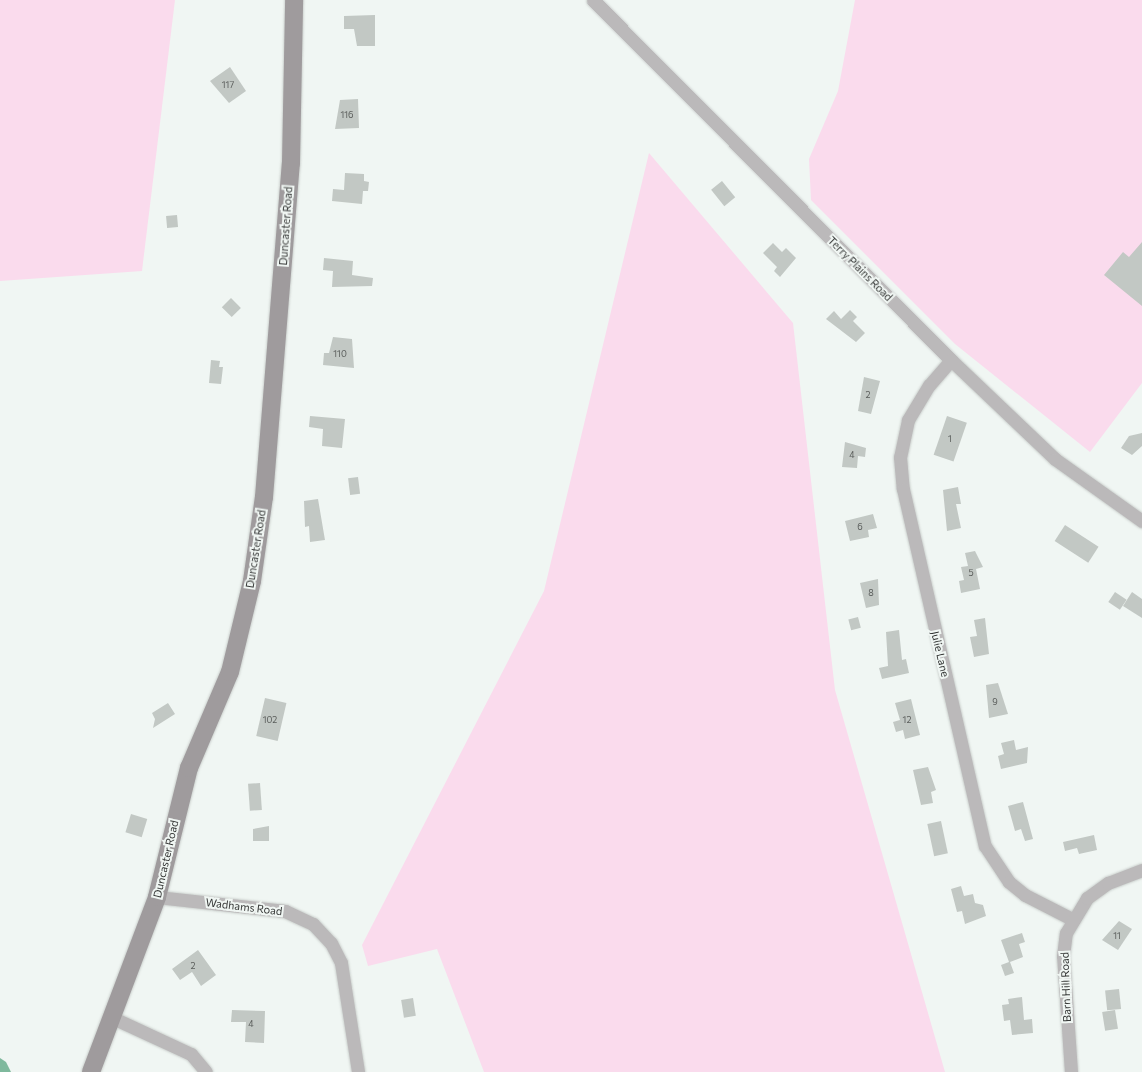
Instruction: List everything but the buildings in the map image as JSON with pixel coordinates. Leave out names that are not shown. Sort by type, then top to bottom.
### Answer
[{"type":"street","name":"Duncaster Road","points":[[90,1072],[114,1018],[157,897],[189,768],[230,672],[252,581],[264,497],[290,171],[294,0]]},
{"type":"street","name":"Terry Plains Road","points":[[593,0],[951,360],[1055,458],[1142,521]]},
{"type":"street","name":"Julie Lane","points":[[951,360],[929,385],[908,420],[900,458],[903,489],[985,846],[1009,882],[1025,895],[1072,919]]},
{"type":"street","name":"Barn Hill Road","points":[[1071,1072],[1063,956],[1072,919],[1087,898],[1108,883],[1142,870]]},
{"type":"street","name":"Wadhams Road","points":[[157,897],[285,911],[313,924],[331,943],[341,963],[358,1072]]},
{"type":"street","points":[[114,1018],[191,1054],[206,1072]]},
{"type":"shaded area","points":[[0,0],[175,0],[142,271],[0,281]]},
{"type":"shaded area","points":[[855,0],[1142,0],[1142,383],[1090,452],[955,344],[811,200],[809,159],[838,91]]},
{"type":"shaded area","points":[[649,153],[793,323],[835,690],[945,1072],[484,1072],[437,949],[368,966],[362,945],[544,591]]},
{"type":"shaded area","points":[[0,1058],[6,1062],[11,1072],[0,1072]]}]
